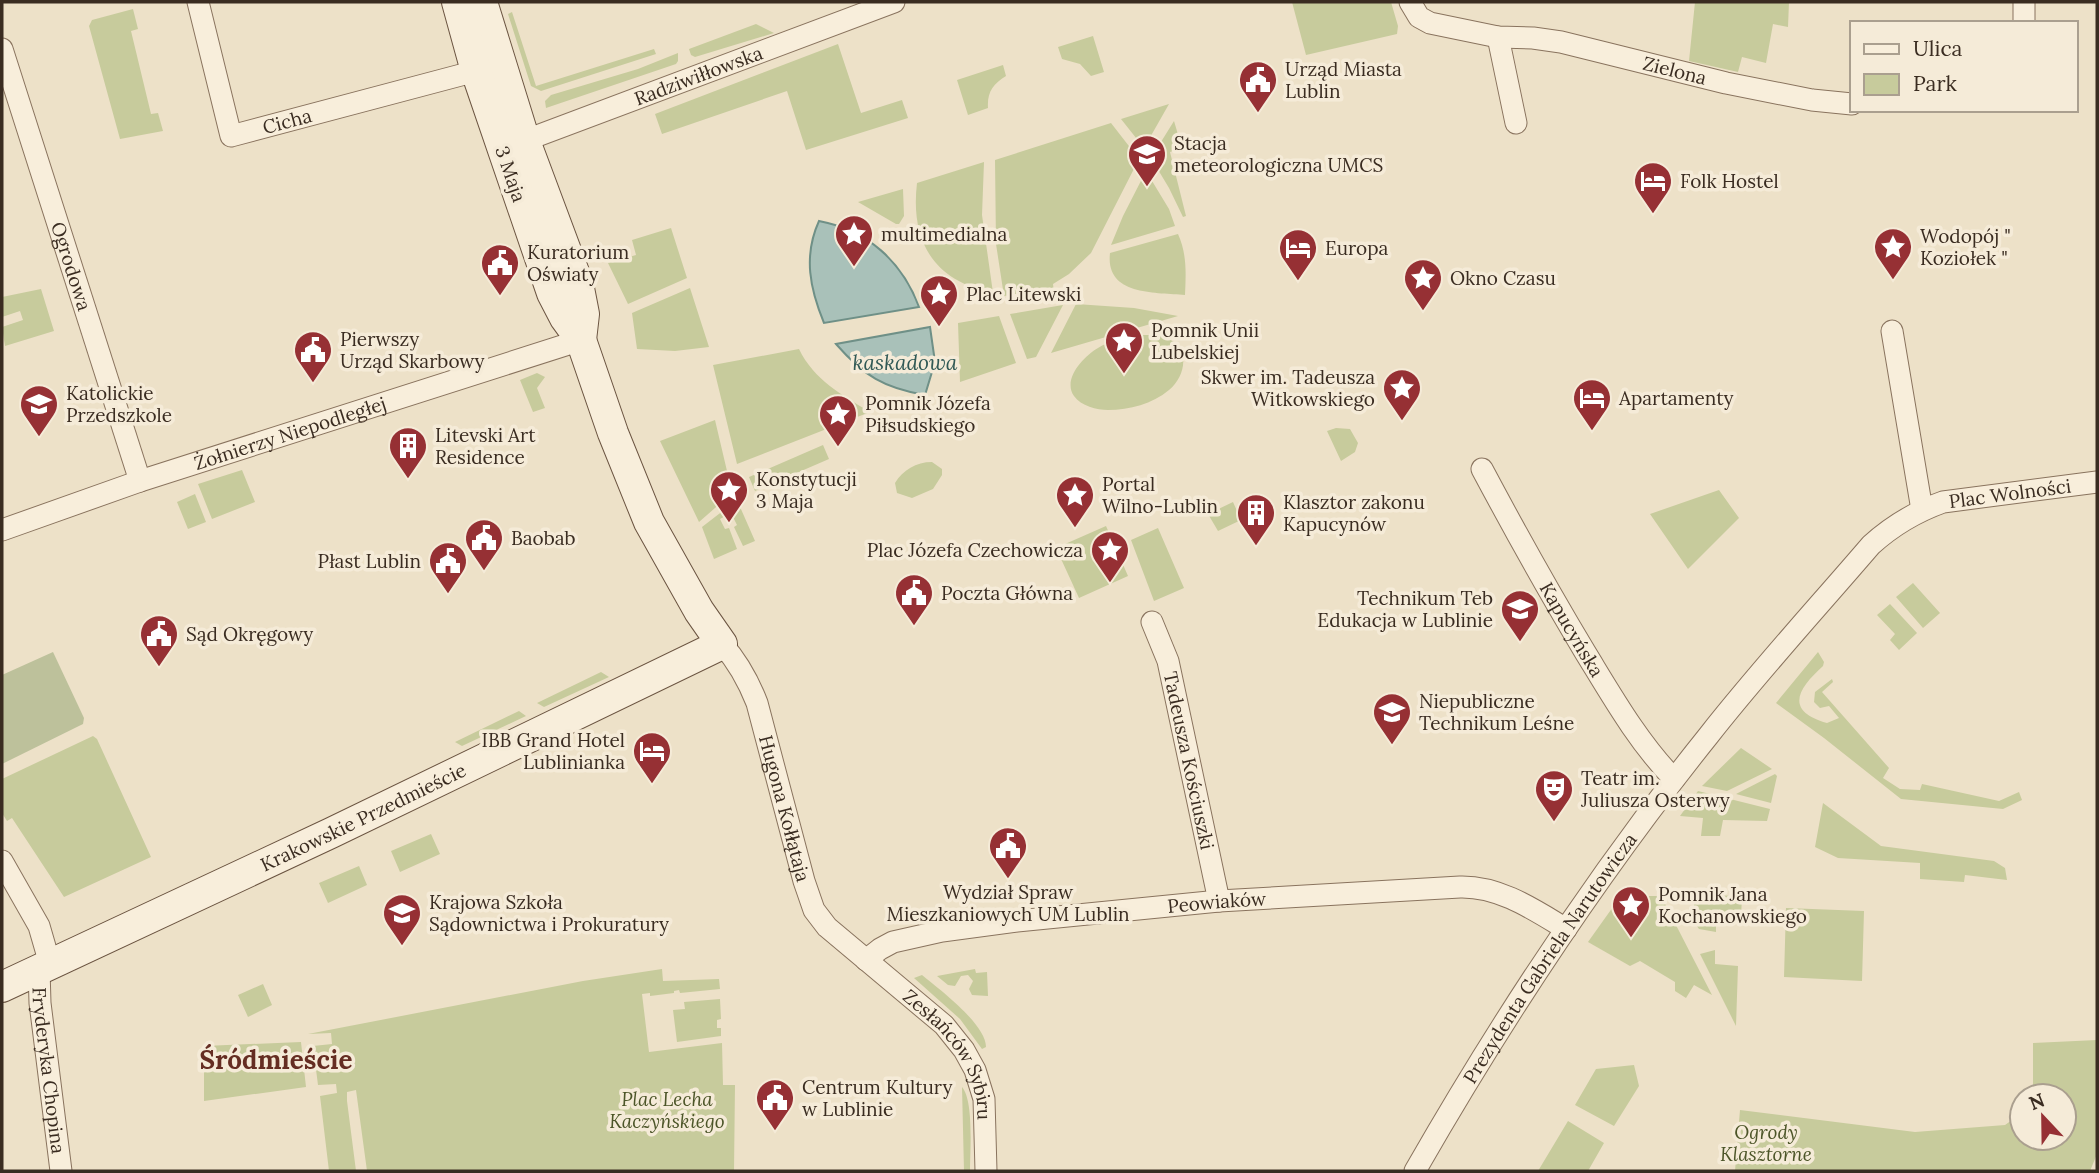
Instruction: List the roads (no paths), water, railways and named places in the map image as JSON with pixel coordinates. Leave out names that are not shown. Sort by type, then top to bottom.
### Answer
[{"type":"street","name":"Cicha","points":[[198,2],[230,136],[476,72]]},
{"type":"street","name":"3 Maja","points":[[457,2],[476,72],[578,283],[583,314],[581,340],[612,433],[639,501],[692,599],[722,645]]},
{"type":"street","name":"3 Maja","points":[[482,2],[513,145]]},
{"type":"street","name":"Radziwiłłowska","points":[[513,145],[894,2]]},
{"type":"street","name":"Zielona","points":[[1410,2],[1419,18],[1430,23],[1498,37],[1561,42],[1726,83],[1812,100],[1850,104]]},
{"type":"street","points":[[2024,2],[2024,21]]},
{"type":"street","points":[[1498,37],[1516,123]]},
{"type":"street","name":"Ogrodowa","points":[[2,49],[140,481]]},
{"type":"street","points":[[1892,331],[1922,510]]},
{"type":"street","name":"Żołnierzy Niepodległej","points":[[2,530],[140,481],[581,340]]},
{"type":"street","name":"Kapucyńska","points":[[1482,469],[1528,555],[1611,694],[1645,746],[1674,779]]},
{"type":"street","name":"Plac Wolności","points":[[1922,510],[1962,498],[2097,482]]},
{"type":"street","name":"Prezydenta Gabriela Narutowicza","points":[[1415,1171],[1527,987],[1674,779],[1746,690],[1871,545],[1886,531],[1922,510]]},
{"type":"street","name":"Tadeusza Kościuszki","points":[[1152,622],[1168,662],[1219,901]]},
{"type":"street","name":"Hugona Kołłątaja","points":[[722,645],[742,670],[757,703],[814,910],[827,927],[866,960]]},
{"type":"street","name":"Krakowskie Przedmieście","points":[[2,987],[722,645]]},
{"type":"street","name":"Fryderyka Chopina","points":[[2,862],[36,920],[44,967],[40,1003],[61,1171]]},
{"type":"street","name":"Peowiaków","points":[[866,960],[894,942],[942,931],[1017,920],[1219,901],[1468,886],[1508,896],[1566,929]]},
{"type":"street","name":"Zesłańców Sybiru","points":[[866,960],[944,1025],[964,1050],[975,1070],[984,1099],[986,1171]]},
{"type":"water","name":"multimedialna","points":[[819,221],[852,232],[881,250],[903,275],[919,307],[824,323],[810,272],[811,247]]},
{"type":"water","name":"kaskadowa","points":[[930,327],[935,362],[925,395],[898,389],[876,379],[836,344]]},
{"type":"place","name":"Urząd Miasta Lublin","points":[[1258,114]]},
{"type":"place","name":"Stacja meteorologiczna UMCS","points":[[1147,188]]},
{"type":"place","name":"Folk Hostel","points":[[1653,215]]},
{"type":"place","name":"multimedialna","points":[[854,268]]},
{"type":"place","name":"Wodopój \" Koziołek \"","points":[[1893,281]]},
{"type":"place","name":"Europa","points":[[1298,282]]},
{"type":"place","name":"Kuratorium Oświaty","points":[[500,297]]},
{"type":"place","name":"Okno Czasu","points":[[1423,312]]},
{"type":"place","name":"Plac Litewski","points":[[939,328]]},
{"type":"place","name":"Pomnik Unii Lubelskiej","points":[[1124,375]]},
{"type":"place","name":"Pierwszy Urząd Skarbowy","points":[[313,384]]},
{"type":"place","name":"Skwer im. Tadeusza Witkowskiego","points":[[1402,422]]},
{"type":"place","name":"Apartamenty","points":[[1592,432]]},
{"type":"place","name":"Katolickie Przedszkole","points":[[39,438]]},
{"type":"place","name":"Pomnik Józefa Piłsudskiego","points":[[838,448]]},
{"type":"place","name":"Litevski Art Residence","points":[[408,480]]},
{"type":"place","name":"Konstytucji 3 Maja","points":[[729,524]]},
{"type":"place","name":"Portal Wilno-Lublin","points":[[1075,529]]},
{"type":"place","name":"Klasztor zakonu Kapucynów","points":[[1256,547]]},
{"type":"place","name":"Baobab","points":[[484,572]]},
{"type":"place","name":"Plac Józefa Czechowicza","points":[[1110,584]]},
{"type":"place","name":"Płast Lublin","points":[[448,595]]},
{"type":"place","name":"Poczta Główna","points":[[914,627]]},
{"type":"place","name":"Technikum Teb Edukacja w Lublinie","points":[[1520,643]]},
{"type":"place","name":"Sąd Okręgowy","points":[[159,668]]},
{"type":"place","name":"Niepubliczne Technikum Leśne","points":[[1392,746]]},
{"type":"place","name":"IBB Grand Hotel Lublinianka","points":[[652,785]]},
{"type":"place","name":"Teatr im. Juliusza Osterwy","points":[[1554,823]]},
{"type":"place","name":"Wydział Spraw Mieszkaniowych UM Lublin","points":[[1008,880]]},
{"type":"place","name":"Pomnik Jana Kochanowskiego","points":[[1631,939]]},
{"type":"place","name":"Krajowa Szkoła Sądownictwa i Prokuratury","points":[[402,947]]},
{"type":"place","name":"Centrum Kultury w Lublinie","points":[[775,1132]]},
{"type":"district","name":"Śródmieście","points":[[276,1059]]},
{"type":"park label","name":"Plac Lecha Kaczyńskiego","points":[[667,1110]]},
{"type":"park label","name":"Ogrody Klasztorne","points":[[1766,1143]]}]
